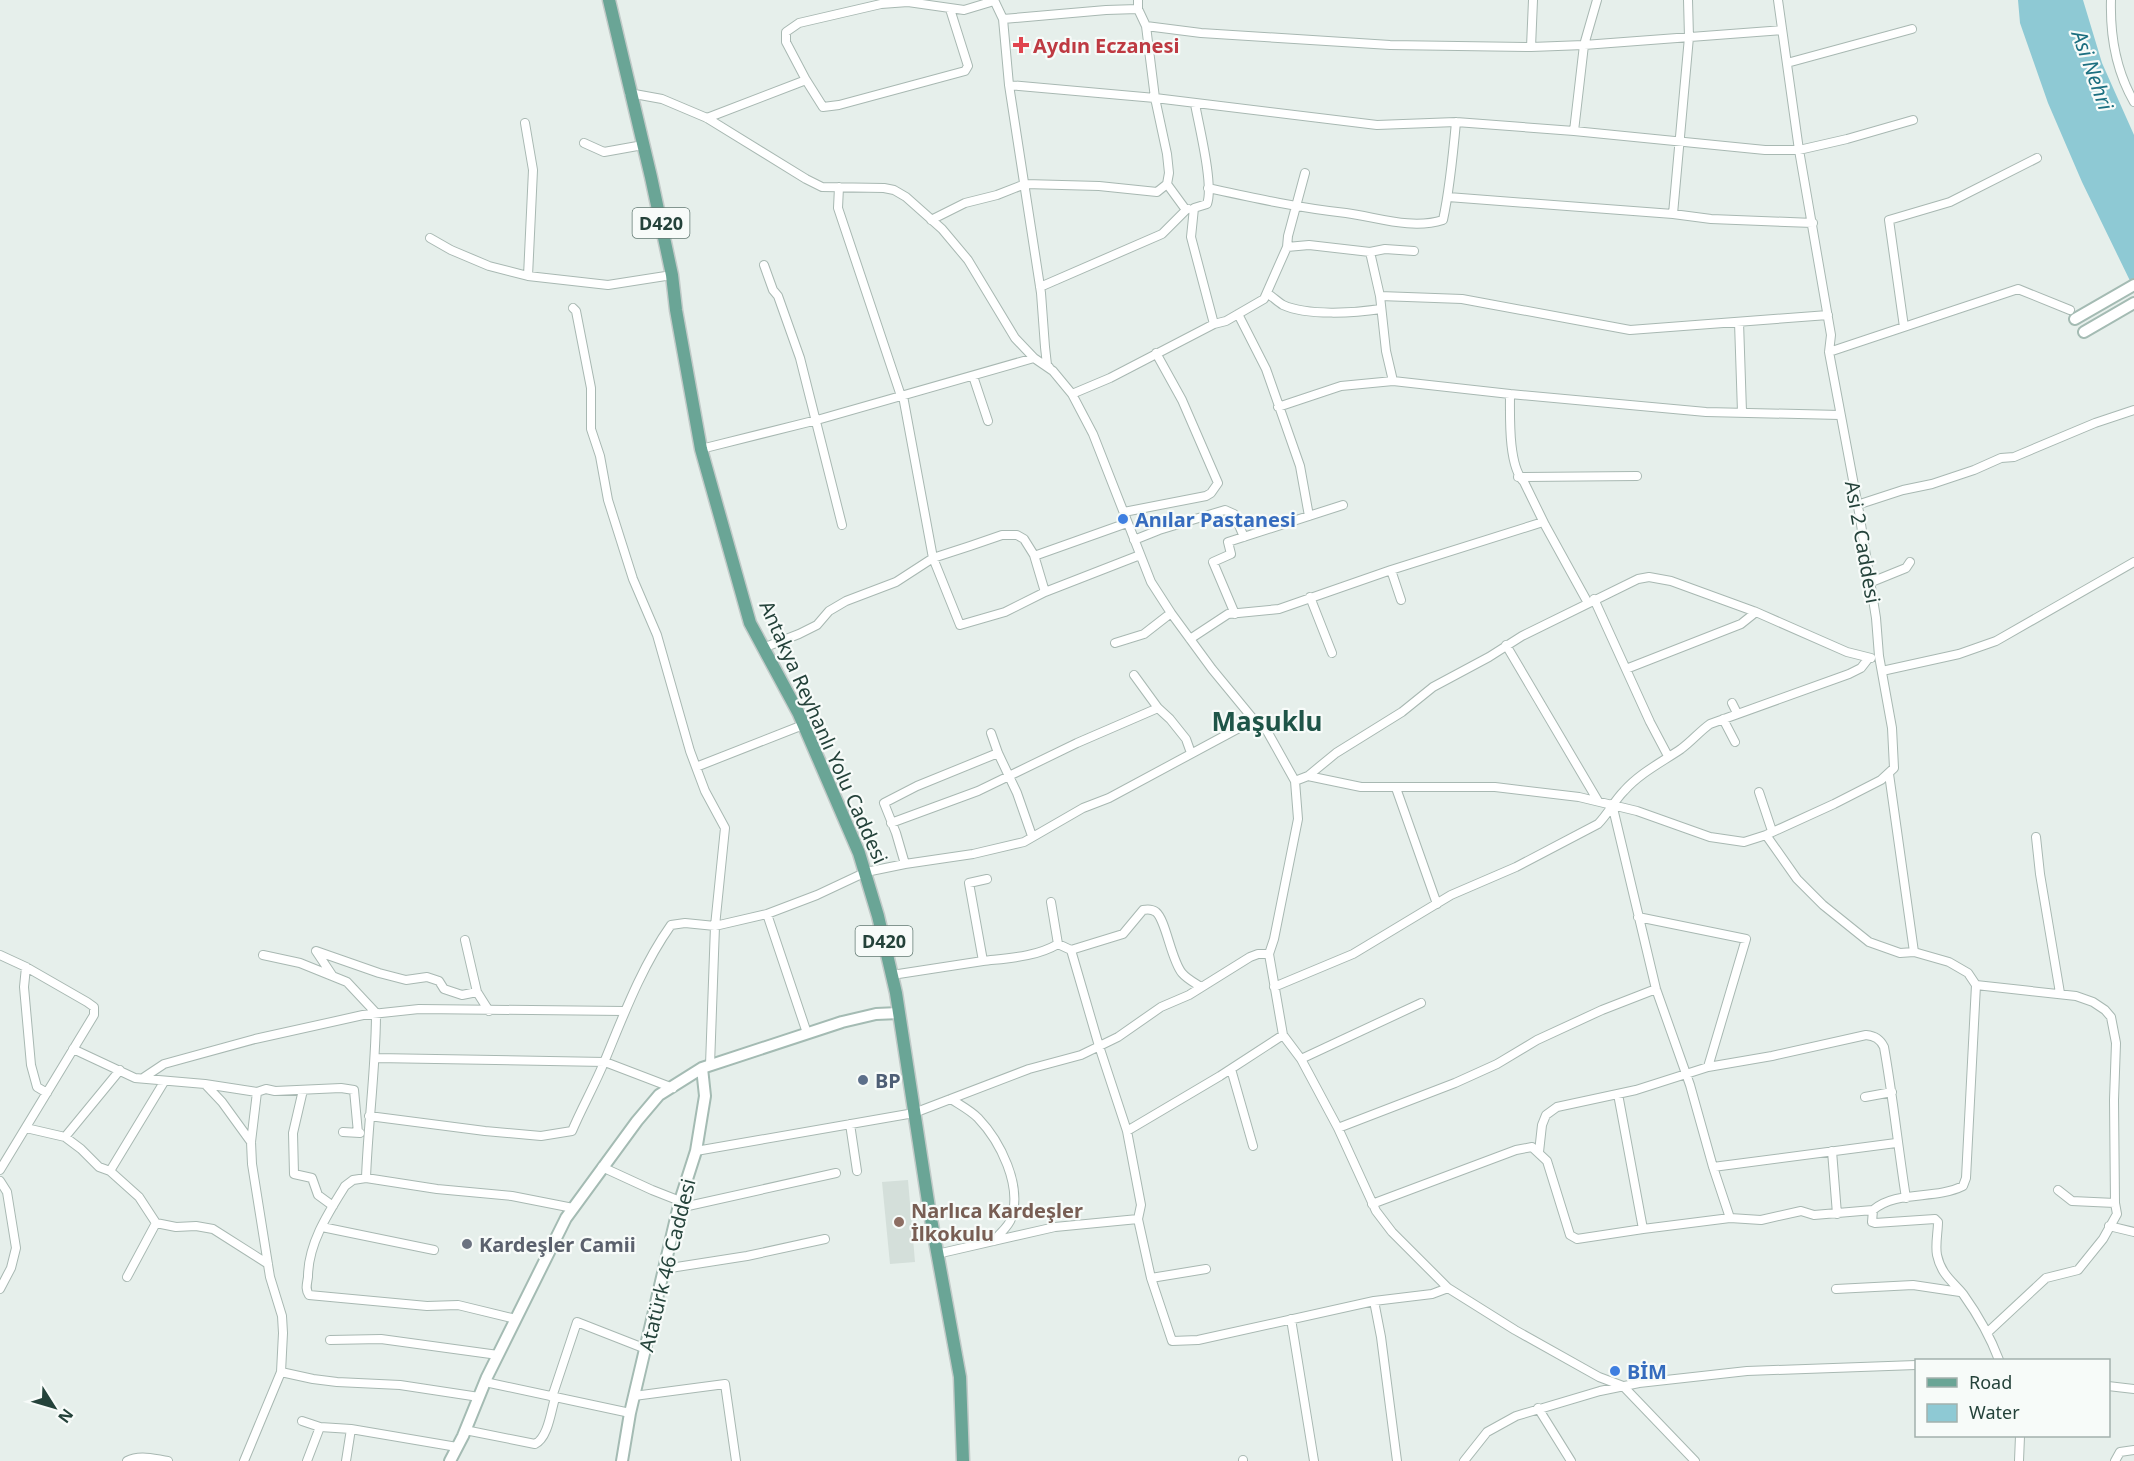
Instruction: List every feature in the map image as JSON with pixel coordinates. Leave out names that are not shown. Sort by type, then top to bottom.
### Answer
[{"type":"main road","name":"D420","points":[[609,0],[672,275],[676,310],[701,448]]},
{"type":"main road","points":[[2072,315],[2134,285]]},
{"type":"main road","points":[[2084,332],[2134,303]]},
{"type":"main road","name":"Antakya Reyhanlı Yolu Caddesi","points":[[701,448],[750,623],[803,725],[866,872],[892,975],[937,1254],[960,1377],[963,1461]]},
{"type":"main road","points":[[450,1461],[485,1382],[566,1218],[602,1167],[659,1095],[674,1088],[706,1066],[842,1022],[876,1014],[899,1013]]},
{"type":"main road","name":"Atatürk 46 Caddesi","points":[[622,1461],[630,1413],[664,1269],[696,1151],[705,1096],[706,1066]]},
{"type":"street","points":[[930,219],[965,203],[997,195],[1024,184],[1100,186],[1157,192],[1167,184],[1169,173],[1167,154],[1155,98],[1146,26],[1138,9],[1138,0]]},
{"type":"street","points":[[1531,46],[1533,0]]},
{"type":"street","points":[[1574,131],[1584,45],[1597,0]]},
{"type":"street","points":[[1673,214],[1689,37],[1688,0]]},
{"type":"street","name":"Asi 2 Caddesi","points":[[1778,0],[1799,150],[1831,335],[1829,352],[1876,618],[1892,728],[1895,761],[1894,768],[1889,774],[1914,952]]},
{"type":"street","points":[[2111,0],[2111,33],[2116,59],[2134,102]]},
{"type":"street","points":[[950,9],[968,66],[965,71],[839,105],[824,107],[806,80],[786,42],[786,32],[799,23],[881,4],[908,2],[964,10],[994,1],[1003,19],[1009,85],[1040,287],[1047,365],[1072,394],[1093,434],[1151,582],[1190,639],[1254,720],[1267,731],[1295,781],[1298,819],[1269,954],[1283,1035],[1301,1059],[1338,1128],[1372,1204],[1392,1232],[1448,1288],[1515,1330],[1606,1380],[1623,1386],[1695,1461]]},
{"type":"street","points":[[1003,19],[1138,9]]},
{"type":"street","points":[[1146,26],[1201,33],[1390,45],[1531,46],[1584,45],[1782,30]]},
{"type":"street","points":[[1787,63],[1912,30]]},
{"type":"street","points":[[707,118],[806,80]]},
{"type":"street","points":[[1009,85],[1155,98],[1377,125],[1456,122],[1765,150],[1799,150],[1913,120]]},
{"type":"street","points":[[630,93],[662,99],[707,118],[822,187],[894,190],[906,197],[942,229],[968,260],[1015,338],[1034,358],[1053,371]]},
{"type":"street","points":[[1040,287],[1162,234],[1190,209],[1206,204],[1210,196],[1195,104]]},
{"type":"street","points":[[1208,188],[1296,207],[1392,222],[1434,223],[1443,220],[1448,197],[1456,122]]},
{"type":"street","points":[[525,123],[532,170],[528,276]]},
{"type":"street","points":[[584,143],[604,152],[643,145]]},
{"type":"street","points":[[1904,327],[1889,220],[1950,202],[2037,158]]},
{"type":"street","points":[[1072,394],[1110,378],[1156,352],[1238,314],[1264,299],[1287,247],[1305,173]]},
{"type":"street","points":[[1167,184],[1190,209],[1191,237],[1214,324]]},
{"type":"street","points":[[839,187],[838,208],[902,396],[933,558],[960,625],[1005,612],[1045,592],[1140,555]]},
{"type":"street","points":[[1448,197],[1673,214],[1711,219],[1813,223]]},
{"type":"street","points":[[430,238],[451,250],[489,266],[528,276],[609,285],[672,275]]},
{"type":"street","points":[[1287,247],[1309,245],[1370,252],[1384,249],[1414,251]]},
{"type":"street","points":[[1370,252],[1380,296],[1386,351],[1393,381]]},
{"type":"street","points":[[764,264],[800,358],[842,525]]},
{"type":"street","points":[[1829,352],[2018,289],[2072,315]]},
{"type":"street","points":[[1268,294],[1284,305],[1317,312],[1361,312],[1381,309]]},
{"type":"street","points":[[1380,296],[1462,299],[1630,330],[1828,315]]},
{"type":"street","points":[[573,308],[576,311],[591,388],[591,429],[600,456],[608,500],[633,579],[657,635],[696,767],[705,791],[725,828],[715,926],[706,1066]]},
{"type":"street","points":[[1238,314],[1266,369],[1299,466],[1309,516]]},
{"type":"street","points":[[1739,322],[1742,412]]},
{"type":"street","points":[[1124,512],[1206,496],[1218,483],[1182,400],[1156,352]]},
{"type":"street","points":[[701,448],[817,420],[1034,358]]},
{"type":"street","points":[[973,376],[988,421]]},
{"type":"street","points":[[1278,407],[1341,386],[1393,381],[1706,412],[1840,415]]},
{"type":"street","points":[[1510,394],[1514,459],[1518,477],[1524,482],[1543,522],[1591,601],[1668,756]]},
{"type":"street","points":[[1857,505],[1974,471],[2001,458],[2014,457],[2134,410]]},
{"type":"street","points":[[1518,477],[1637,476]]},
{"type":"street","points":[[1235,614],[1212,562],[1231,554],[1228,542],[1343,505]]},
{"type":"street","points":[[1134,540],[1225,510],[1234,514],[1245,537]]},
{"type":"street","points":[[1190,639],[1228,614],[1279,609],[1391,570],[1543,522]]},
{"type":"street","points":[[1034,555],[1127,524]]},
{"type":"street","points":[[763,648],[817,625],[829,611],[837,606],[896,582],[933,558],[1002,535],[1017,535],[1024,539],[1034,555],[1045,592]]},
{"type":"street","points":[[1869,583],[1906,568],[1910,562]]},
{"type":"street","points":[[1882,671],[1959,654],[1996,641],[2134,562]]},
{"type":"street","points":[[1391,570],[1401,600]]},
{"type":"street","points":[[1295,781],[1308,777],[1336,753],[1402,712],[1433,687],[1506,645],[1638,579],[1648,577],[1671,581],[1756,612],[1868,659],[1880,657]]},
{"type":"street","points":[[1310,597],[1332,653]]},
{"type":"street","points":[[1626,669],[1741,624],[1756,612]]},
{"type":"street","points":[[1114,644],[1144,634],[1171,614]]},
{"type":"street","points":[[1506,645],[1598,801]]},
{"type":"street","points":[[1274,987],[1353,954],[1451,895],[1516,867],[1598,824],[1605,818],[1612,804],[1641,775],[1683,748],[1710,724],[1849,674],[1861,668],[1868,659]]},
{"type":"street","points":[[1134,675],[1158,708],[1186,739],[1191,753]]},
{"type":"street","points":[[1732,703],[1737,713]]},
{"type":"street","points":[[891,823],[978,791],[1077,743],[1158,708]]},
{"type":"street","points":[[1723,719],[1735,742]]},
{"type":"street","points":[[369,1116],[541,1136],[572,1131],[604,1062],[624,1011],[656,946],[671,925],[685,923],[715,926],[767,914],[817,895],[866,872],[973,854],[1024,842],[1083,808],[1109,798],[1254,720]]},
{"type":"street","points":[[696,767],[803,725]]},
{"type":"street","points":[[991,734],[1032,836]]},
{"type":"street","points":[[905,864],[884,803],[917,786],[998,753]]},
{"type":"street","points":[[1308,777],[1361,787],[1495,787],[1579,797],[1612,804],[1710,837],[1729,841],[1752,840],[1769,833],[1834,804],[1889,774]]},
{"type":"street","points":[[1396,788],[1437,904]]},
{"type":"street","points":[[1372,1204],[1515,1150],[1532,1147],[1547,1161],[1570,1235],[1577,1239],[1730,1218],[1761,1220],[1801,1211],[1814,1215],[1873,1210],[1879,1205],[1906,1198],[1945,1194],[1963,1186],[1976,985],[1968,973],[1949,962],[1914,952],[1900,953],[1869,942],[1822,905],[1797,879],[1769,833],[1759,792]]},
{"type":"street","points":[[1612,804],[1656,989],[1690,1085],[1730,1218]]},
{"type":"street","points":[[2036,837],[2060,993]]},
{"type":"street","points":[[983,961],[969,883],[987,879]]},
{"type":"street","points":[[1051,902],[1058,944]]},
{"type":"street","points":[[1058,944],[1071,950],[1123,934],[1143,910],[1149,909],[1161,918],[1167,942],[1181,973],[1201,987]]},
{"type":"street","points":[[767,914],[807,1033]]},
{"type":"street","points":[[1638,917],[1746,939],[1708,1067]]},
{"type":"street","points":[[465,940],[477,992],[489,1011]]},
{"type":"street","points":[[892,975],[1035,954],[1058,944]]},
{"type":"street","points":[[1071,950],[1127,1131],[1141,1205],[1138,1218],[1151,1278],[1172,1341],[1198,1340],[1374,1301],[1432,1294],[1448,1288]]},
{"type":"street","points":[[333,976],[316,951],[406,980],[427,977],[439,981],[444,989],[462,995],[477,992]]},
{"type":"street","points":[[696,1151],[914,1113],[1029,1069],[1081,1055],[1118,1037],[1161,1007],[1201,987],[1250,957],[1269,954]]},
{"type":"street","points":[[262,955],[300,963],[347,982],[376,1013],[376,1058],[369,1116],[366,1178]]},
{"type":"street","points":[[0,956],[26,967],[94,1007],[94,1015],[0,1170]]},
{"type":"street","points":[[26,967],[24,987],[31,1065],[37,1087],[47,1093]]},
{"type":"street","points":[[1976,985],[2060,993],[2093,1002],[2111,1017],[2116,1043],[2114,1100],[2117,1214],[2103,1239],[2078,1270],[2046,1278],[1988,1332]]},
{"type":"street","points":[[1338,1128],[1455,1083],[1497,1064],[1537,1040],[1602,1010],[1656,989]]},
{"type":"street","points":[[1301,1059],[1421,1003]]},
{"type":"street","points":[[143,1078],[164,1064],[255,1039],[376,1013],[420,1009],[624,1011]]},
{"type":"street","points":[[1127,1131],[1231,1070],[1283,1035]]},
{"type":"street","points":[[1539,1152],[1542,1125],[1546,1115],[1557,1107],[1618,1094],[1708,1067],[1772,1056],[1866,1035],[1875,1036],[1884,1047],[1897,1120],[1896,1143],[1906,1198]]},
{"type":"street","points":[[73,1049],[135,1078],[205,1084],[257,1092],[266,1089],[275,1091],[354,1090],[357,1133]]},
{"type":"street","points":[[376,1058],[604,1062],[674,1088]]},
{"type":"street","points":[[65,1137],[120,1070]]},
{"type":"street","points":[[1231,1070],[1253,1146]]},
{"type":"street","points":[[111,1171],[164,1082]]},
{"type":"street","points":[[205,1084],[222,1102],[251,1142]]},
{"type":"street","points":[[303,1090],[293,1133],[294,1174],[312,1178],[318,1195],[333,1206]]},
{"type":"street","points":[[244,1461],[281,1372],[282,1316],[270,1277],[252,1164],[251,1142],[257,1092]]},
{"type":"street","points":[[1865,1097],[1892,1092]]},
{"type":"street","points":[[1618,1094],[1643,1229]]},
{"type":"street","points":[[951,1099],[977,1117],[1000,1148],[1010,1174],[1014,1197],[1011,1219],[994,1240]]},
{"type":"street","points":[[850,1125],[856,1171]]},
{"type":"street","points":[[26,1128],[65,1137],[99,1167],[111,1171],[139,1197],[156,1223],[176,1227],[196,1226],[213,1229],[268,1264]]},
{"type":"street","points":[[343,1132],[368,1133]]},
{"type":"street","points":[[1713,1167],[1896,1143]]},
{"type":"street","points":[[1832,1150],[1837,1214]]},
{"type":"street","points":[[602,1167],[680,1204],[836,1173]]},
{"type":"street","points":[[516,1319],[458,1305],[427,1306],[309,1295],[307,1266],[315,1241],[333,1206],[345,1186],[353,1180],[366,1178],[437,1189],[512,1196],[573,1208]]},
{"type":"street","points":[[0,1181],[7,1192],[16,1248],[11,1268],[0,1289]]},
{"type":"street","points":[[2058,1190],[2072,1201],[2115,1203]]},
{"type":"street","points":[[1873,1210],[1872,1222],[1875,1223],[1935,1219],[1938,1222],[1937,1255],[1950,1282],[1962,1292],[1988,1332],[1999,1359]]},
{"type":"street","points":[[937,1254],[1055,1227],[1138,1218]]},
{"type":"street","points":[[127,1277],[156,1223]]},
{"type":"street","points":[[2109,1226],[2134,1232]]},
{"type":"street","points":[[322,1227],[434,1250]]},
{"type":"street","points":[[664,1269],[747,1256],[825,1239]]},
{"type":"street","points":[[1151,1278],[1206,1269]]},
{"type":"street","points":[[1836,1289],[1913,1285],[1962,1292]]},
{"type":"street","points":[[1374,1301],[1398,1461]]},
{"type":"street","points":[[1291,1319],[1314,1461]]},
{"type":"street","points":[[465,1430],[539,1443],[543,1437],[578,1322],[646,1349]]},
{"type":"street","points":[[330,1340],[381,1339],[498,1355]]},
{"type":"street","points":[[1464,1461],[1487,1432],[1516,1416],[1623,1386],[1747,1371],[1915,1365]]},
{"type":"street","points":[[281,1372],[321,1380],[400,1385],[479,1397]]},
{"type":"street","points":[[1600,1391],[1606,1380]]},
{"type":"street","points":[[485,1382],[630,1413]]},
{"type":"street","points":[[634,1396],[725,1384],[736,1461]]},
{"type":"street","points":[[2110,1386],[2134,1389]]},
{"type":"street","points":[[1538,1408],[1571,1461]]},
{"type":"street","points":[[302,1421],[321,1427],[351,1429],[457,1446]]},
{"type":"street","points":[[307,1461],[321,1427]]},
{"type":"street","points":[[346,1461],[351,1429]]},
{"type":"street","points":[[2019,1461],[2020,1437]]},
{"type":"street","points":[[2115,1461],[2120,1452],[2134,1450]]},
{"type":"street","points":[[127,1461],[134,1457],[146,1457],[168,1461]]},
{"type":"shaded area","name":"Narlıca Kardeşler İlkokulu","points":[[908,1180],[915,1262],[890,1264],[882,1182]]},
{"type":"water","name":"Asi Nehri","points":[[2018,0],[2083,0],[2102,63],[2134,135],[2134,289],[2082,182],[2048,103],[2020,23]]},
{"type":"place","name":"Aydın Eczanesi","points":[[1021,45]]},
{"type":"place","name":"Anılar Pastanesi","points":[[1123,519]]},
{"type":"place","name":"BP","points":[[863,1080]]},
{"type":"place","name":"Narlıca Kardeşler İlkokulu","points":[[899,1222]]},
{"type":"place","name":"Kardeşler Camii","points":[[467,1244]]},
{"type":"place","name":"BİM","points":[[1615,1371]]},
{"type":"district","name":"Maşuklu","points":[[1267,721]]}]
